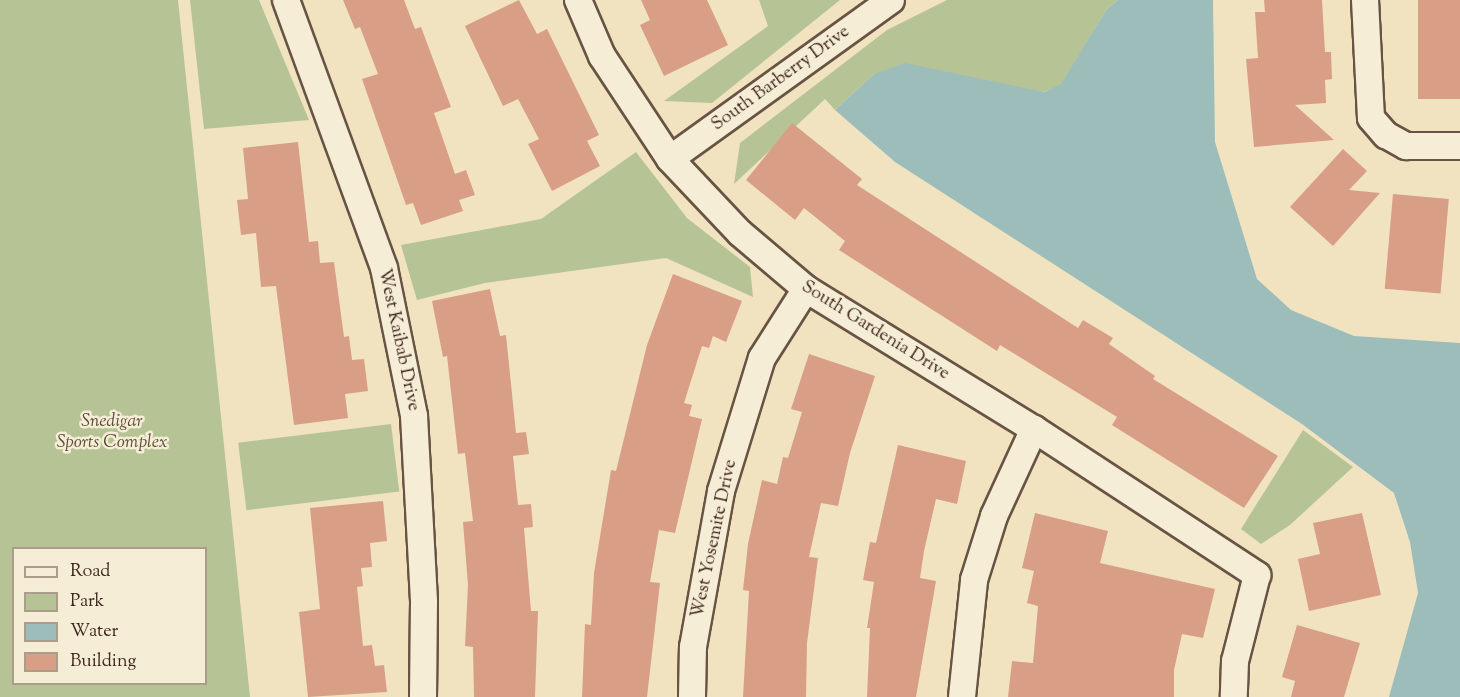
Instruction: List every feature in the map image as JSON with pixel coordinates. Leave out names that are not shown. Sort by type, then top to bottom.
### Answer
[{"type":"street","name":"West Kaibab Drive","points":[[286,0],[384,268],[414,416],[424,602],[423,697]]},
{"type":"street","name":"South Gardenia Drive","points":[[579,0],[602,56],[670,159],[740,233],[806,289],[1034,429],[1257,575],[1234,662],[1234,697]]},
{"type":"street","name":"South Barberry Drive","points":[[670,159],[890,0]]},
{"type":"street","points":[[1365,0],[1371,118],[1386,135],[1406,146],[1460,146]]},
{"type":"street","name":"West Yosemite Drive","points":[[692,697],[693,647],[721,491],[762,358],[806,289]]},
{"type":"street","points":[[962,697],[974,580],[994,516],[1034,429]]},
{"type":"green space","name":"Snedigar Sports Complex","points":[[0,0],[178,0],[250,697],[0,697]]},
{"type":"green space","points":[[190,0],[259,0],[309,120],[204,129]]},
{"type":"green space","points":[[759,0],[840,0],[712,103],[664,101],[768,26]]},
{"type":"green space","points":[[947,0],[1118,0],[1106,10],[1061,85],[1043,92],[874,74],[835,110],[825,99],[734,184],[740,143],[887,30]]},
{"type":"green space","points":[[636,152],[687,218],[750,267],[753,297],[666,258],[485,283],[417,300],[401,245],[541,219]]},
{"type":"green space","points":[[391,424],[399,491],[246,510],[238,443]]},
{"type":"green space","points":[[1303,430],[1353,467],[1290,525],[1261,544],[1241,529]]},
{"type":"water","points":[[1118,0],[1213,0],[1215,142],[1257,279],[1291,310],[1354,336],[1460,343],[1460,697],[1389,697],[1418,593],[1410,542],[1394,493],[1302,424],[895,162],[835,110],[874,74],[905,63],[1044,92],[1061,84],[1106,10]]},
{"type":"building","points":[[343,0],[404,0],[415,29],[421,27],[451,107],[434,113],[455,174],[466,170],[475,195],[459,200],[463,211],[421,225],[413,203],[406,205],[362,79],[378,74],[360,27],[355,29]]},
{"type":"building","points":[[519,0],[537,34],[547,29],[599,135],[587,141],[600,166],[552,191],[528,144],[539,139],[518,99],[503,106],[465,26]]},
{"type":"building","points":[[641,0],[707,0],[728,45],[664,76],[640,25],[650,20]]},
{"type":"building","points":[[1264,0],[1322,0],[1325,52],[1331,52],[1332,79],[1325,80],[1326,103],[1295,105],[1334,140],[1254,147],[1246,59],[1258,58],[1255,12],[1265,12]]},
{"type":"building","points":[[1418,0],[1460,0],[1460,99],[1418,99]]},
{"type":"building","points":[[792,123],[862,179],[857,185],[1078,328],[1083,320],[1113,338],[1109,344],[1155,376],[1153,379],[1278,456],[1244,508],[1112,425],[1117,417],[1000,345],[997,351],[839,250],[845,241],[804,208],[795,220],[746,180]]},
{"type":"building","points":[[298,142],[309,242],[318,241],[320,263],[334,262],[344,337],[349,336],[352,360],[364,359],[368,391],[345,394],[348,418],[294,425],[276,286],[261,287],[256,233],[241,235],[237,200],[248,199],[243,148]]},
{"type":"building","points":[[1343,149],[1367,171],[1349,190],[1380,193],[1333,246],[1290,207]]},
{"type":"building","points":[[1393,194],[1449,199],[1441,294],[1385,289]]},
{"type":"building","points":[[673,274],[742,301],[726,342],[713,336],[709,348],[702,346],[684,403],[692,405],[689,416],[702,419],[675,533],[659,530],[650,582],[660,583],[647,697],[582,697],[585,624],[591,625],[594,573],[611,470],[616,471],[647,345]]},
{"type":"building","points":[[490,289],[500,336],[506,335],[516,433],[526,432],[529,454],[513,456],[518,505],[531,504],[533,527],[524,528],[531,611],[538,611],[535,697],[474,697],[473,647],[465,646],[468,585],[463,522],[473,521],[465,453],[458,454],[447,356],[443,357],[432,301]]},
{"type":"building","points":[[809,354],[875,376],[850,453],[838,506],[821,503],[809,557],[818,558],[807,643],[806,697],[743,697],[749,591],[743,590],[748,544],[762,480],[777,484],[783,457],[788,458],[802,412],[791,409]]},
{"type":"building","points":[[898,445],[966,461],[957,504],[936,499],[924,551],[920,578],[936,581],[916,697],[867,697],[870,628],[867,628],[874,582],[863,580],[870,542],[876,543]]},
{"type":"building","points":[[383,501],[387,541],[370,543],[372,567],[361,568],[363,586],[357,587],[363,646],[372,645],[375,666],[384,665],[387,692],[308,697],[299,612],[320,609],[310,508]]},
{"type":"building","points":[[1035,513],[1108,531],[1100,563],[1215,589],[1203,638],[1182,634],[1174,670],[1174,697],[1008,697],[1012,661],[1033,663],[1038,606],[1027,603],[1034,571],[1022,568]]},
{"type":"building","points":[[1362,513],[1381,595],[1309,611],[1298,559],[1320,554],[1313,523]]},
{"type":"building","points":[[1297,625],[1360,643],[1344,697],[1291,697],[1295,681],[1282,677]]}]
